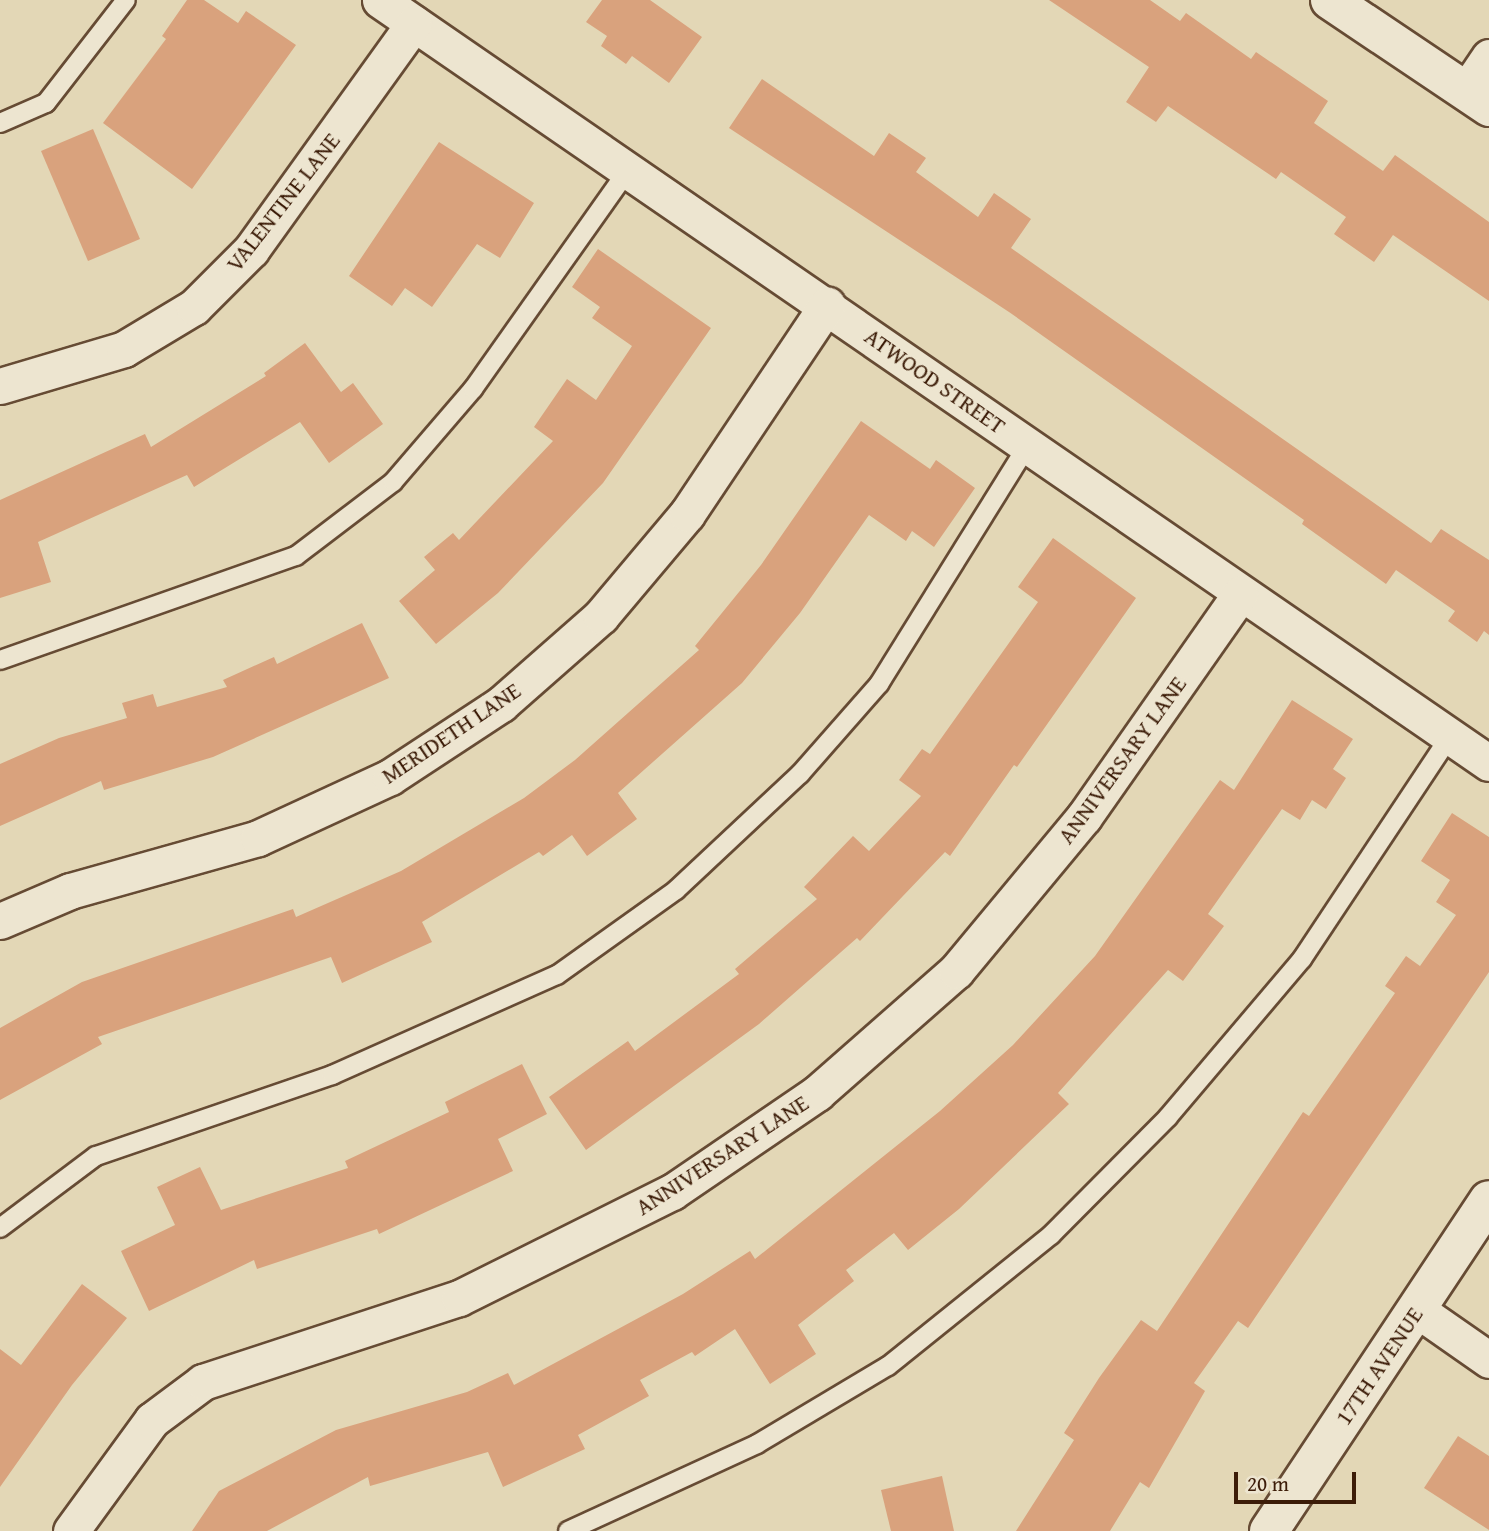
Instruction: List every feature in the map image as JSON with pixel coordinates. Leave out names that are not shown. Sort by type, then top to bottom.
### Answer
[{"type":"main road","points":[[1330,0],[1478,99]]},
{"type":"main road","name":"17TH AVENUE","points":[[1280,1527],[1416,1309],[1489,1200]]},
{"type":"street","name":"ATWOOD STREET","points":[[380,0],[1489,763]]},
{"type":"street","name":"VALENTINE LANE","points":[[0,386],[124,349],[194,307],[251,250],[414,23]]},
{"type":"street","points":[[1478,99],[1489,57]]},
{"type":"street","name":"MERIDETH LANE","points":[[0,921],[70,891],[258,838],[390,777],[501,704],[601,615],[687,514],[827,305]]},
{"type":"street","name":"ANNIVERSARY LANE","points":[[71,1531],[152,1420],[203,1382],[471,1292],[672,1192],[817,1093],[956,971],[1084,817],[1240,594]]},
{"type":"street","points":[[1416,1309],[1489,1360]]},
{"type":"lane","points":[[0,123],[46,103],[126,0]]},
{"type":"lane","points":[[0,660],[296,556],[393,482],[472,389],[629,169]]},
{"type":"lane","points":[[0,1228],[96,1156],[332,1075],[557,975],[676,890],[800,774],[879,684],[1028,445]]},
{"type":"lane","points":[[568,1531],[757,1444],[888,1366],[1052,1236],[1168,1117],[1302,958],[1450,736]]},
{"type":"building","points":[[187,0],[204,0],[238,23],[246,11],[296,45],[192,189],[103,123],[166,39],[162,36]]},
{"type":"building","points":[[602,0],[650,0],[702,37],[669,83],[632,56],[626,64],[601,46],[607,36],[586,22]]},
{"type":"building","points":[[1049,0],[1150,0],[1180,21],[1186,13],[1251,59],[1256,52],[1328,101],[1314,123],[1383,171],[1395,155],[1489,222],[1489,301],[1393,235],[1374,262],[1334,234],[1346,217],[1281,172],[1276,179],[1168,106],[1156,122],[1126,102],[1149,67]]},
{"type":"building","points":[[762,79],[874,156],[889,133],[926,158],[916,172],[978,217],[994,193],[1031,219],[1011,248],[1431,543],[1441,529],[1489,560],[1489,635],[1484,631],[1477,642],[1448,621],[1455,611],[1396,570],[1386,584],[1302,524],[1304,520],[1009,312],[729,128]]},
{"type":"building","points":[[93,129],[140,239],[88,261],[41,151]]},
{"type":"building","points":[[439,142],[534,203],[500,258],[477,244],[432,307],[405,288],[392,306],[349,276]]},
{"type":"building","points":[[598,249],[711,328],[603,483],[498,593],[436,644],[399,601],[435,570],[424,557],[453,533],[459,540],[553,441],[534,427],[567,379],[596,400],[632,346],[592,318],[600,307],[572,287]]},
{"type":"building","points":[[305,343],[341,392],[353,383],[383,424],[329,463],[300,422],[194,487],[187,475],[38,542],[51,582],[0,598],[0,500],[145,434],[151,447],[266,376],[264,373]]},
{"type":"building","points":[[861,421],[930,469],[936,460],[975,488],[934,547],[912,531],[906,541],[869,515],[800,613],[742,683],[618,793],[637,819],[587,856],[572,835],[543,856],[539,852],[422,922],[432,942],[342,983],[331,957],[98,1037],[102,1044],[0,1100],[0,1028],[82,982],[293,909],[296,917],[401,871],[524,798],[575,760],[699,650],[695,646],[761,565]]},
{"type":"building","points":[[1053,538],[1136,598],[1017,767],[1014,765],[950,856],[945,852],[860,941],[857,938],[759,1024],[586,1150],[549,1097],[628,1041],[635,1051],[739,974],[735,969],[817,899],[804,887],[853,836],[869,851],[921,796],[899,780],[922,749],[930,754],[1038,602],[1018,587]]},
{"type":"building","points":[[362,623],[389,678],[213,757],[104,790],[101,781],[0,826],[0,764],[59,738],[127,718],[122,703],[153,694],[157,707],[227,687],[223,680],[274,657],[277,664]]},
{"type":"building","points":[[1292,700],[1353,739],[1333,769],[1346,778],[1326,809],[1312,800],[1300,820],[1282,809],[1208,914],[1224,926],[1183,981],[1168,970],[1058,1093],[1069,1104],[959,1209],[908,1250],[894,1233],[846,1270],[854,1281],[798,1325],[816,1354],[770,1384],[735,1329],[695,1356],[692,1352],[640,1380],[649,1396],[578,1435],[585,1449],[503,1487],[488,1452],[370,1486],[368,1477],[267,1531],[192,1531],[219,1491],[336,1430],[467,1392],[508,1373],[514,1385],[683,1294],[750,1251],[755,1259],[940,1111],[1013,1045],[1095,956],[1220,780],[1234,790]]},
{"type":"building","points":[[1452,813],[1489,837],[1489,972],[1248,1328],[1238,1321],[1194,1383],[1205,1391],[1149,1488],[1140,1482],[1110,1531],[1016,1531],[1074,1440],[1064,1433],[1099,1378],[1141,1320],[1157,1331],[1303,1112],[1309,1116],[1395,993],[1385,986],[1406,956],[1420,966],[1456,915],[1436,902],[1450,880],[1421,861]]},
{"type":"building","points":[[522,1064],[547,1114],[498,1139],[513,1171],[379,1234],[377,1229],[257,1269],[254,1260],[149,1311],[121,1251],[175,1225],[157,1187],[200,1167],[221,1210],[348,1168],[345,1161],[449,1112],[445,1102]]},
{"type":"building","points":[[82,1284],[127,1318],[72,1385],[0,1487],[0,1349],[21,1365]]},
{"type":"building","points":[[1458,1436],[1489,1456],[1489,1530],[1424,1488]]},
{"type":"building","points":[[942,1476],[954,1531],[891,1531],[881,1490]]}]
